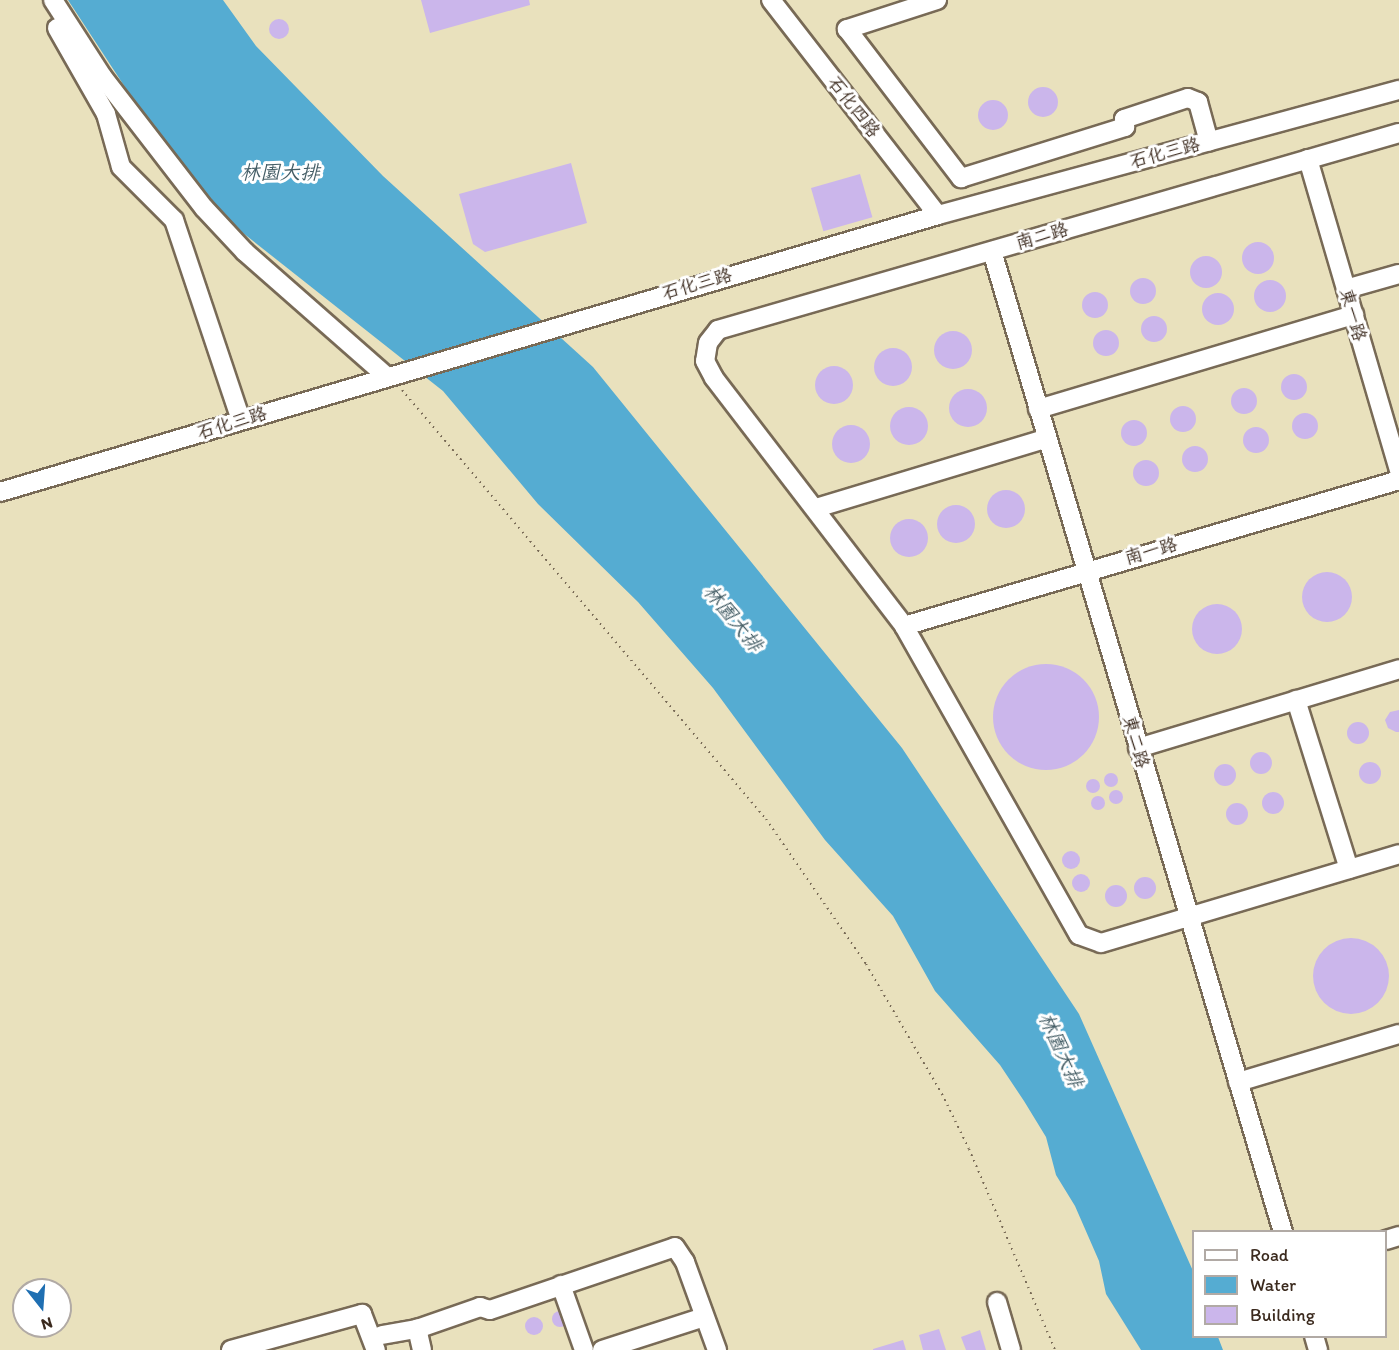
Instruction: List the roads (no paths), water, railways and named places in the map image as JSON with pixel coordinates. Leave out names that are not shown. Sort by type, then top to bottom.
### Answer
[{"type":"street","points":[[42,0],[106,114],[121,167],[174,220],[241,420]]},
{"type":"street","points":[[53,0],[120,101],[204,208],[245,252],[381,377]]},
{"type":"street","name":"石化四路","points":[[771,0],[938,215]]},
{"type":"street","points":[[937,0],[848,29],[961,178],[1125,128],[1124,119],[1188,98],[1198,102],[1209,142]]},
{"type":"street","name":"石化三路","points":[[0,492],[592,314],[938,215],[1399,90]]},
{"type":"street","name":"南二路","points":[[816,508],[714,378],[705,361],[708,343],[718,330],[1399,133]]},
{"type":"street","name":"東一路","points":[[1308,159],[1399,471]]},
{"type":"street","name":"東二路","points":[[992,251],[1045,439],[1086,570],[1187,918],[1282,1230]]},
{"type":"street","points":[[1346,290],[1399,274]]},
{"type":"street","points":[[1038,409],[1354,315]]},
{"type":"street","points":[[1045,439],[816,508],[904,626],[1079,935],[1101,943],[1399,854]]},
{"type":"street","name":"南一路","points":[[904,626],[1086,570],[1399,480]]},
{"type":"street","points":[[1138,748],[1399,669]]},
{"type":"street","points":[[1296,700],[1349,869]]},
{"type":"street","points":[[1238,1082],[1399,1034]]},
{"type":"street","points":[[231,1350],[362,1314],[379,1342],[480,1307],[490,1310],[675,1247],[685,1262],[717,1350]]},
{"type":"street","points":[[561,1285],[584,1350]]},
{"type":"street","points":[[997,1302],[1011,1350]]},
{"type":"street","points":[[602,1350],[704,1317]]},
{"type":"street","points":[[417,1329],[422,1350]]},
{"type":"water","name":"林園大排","points":[[68,0],[223,0],[256,46],[383,176],[593,367],[902,748],[1079,1014],[1192,1269],[1192,1338],[1218,1338],[1223,1350],[1141,1350],[1106,1294],[1099,1261],[1075,1206],[1056,1175],[1046,1137],[1024,1101],[1000,1065],[935,991],[893,916],[825,840],[713,688],[638,602],[538,504],[443,391],[229,222],[138,107]]}]
